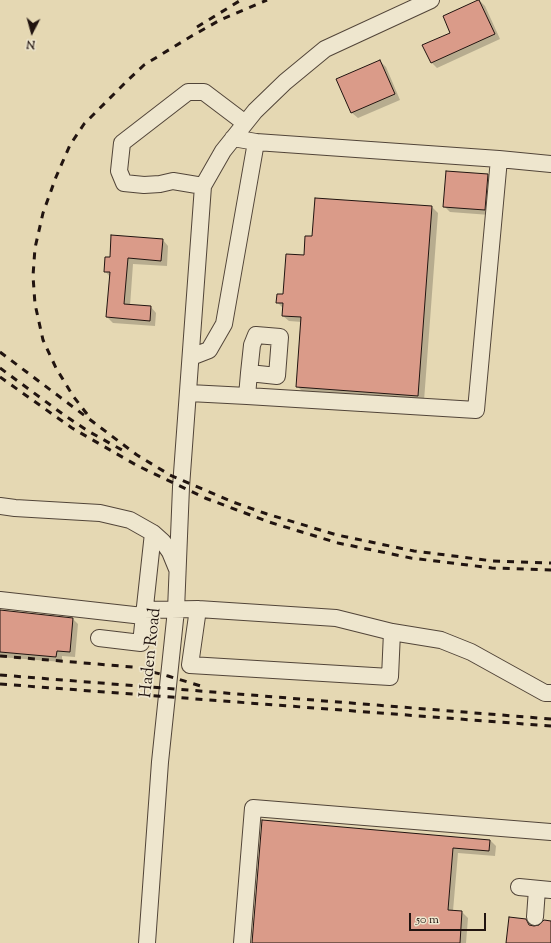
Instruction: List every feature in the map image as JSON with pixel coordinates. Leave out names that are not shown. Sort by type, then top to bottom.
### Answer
[{"type":"street","points":[[179,574],[181,487],[203,186],[223,151],[233,138],[255,111],[285,82],[326,50],[431,0]]},
{"type":"street","points":[[203,186],[173,181],[144,185],[124,183],[119,171],[122,143],[188,92],[204,92],[245,123]]},
{"type":"street","points":[[233,138],[256,142],[551,164]]},
{"type":"street","points":[[191,357],[209,350],[224,324],[256,142]]},
{"type":"street","points":[[189,392],[476,410],[499,159]]},
{"type":"street","points":[[247,396],[249,374]]},
{"type":"street","name":"Haden Road","points":[[0,506],[100,513],[130,520],[153,533],[163,542],[170,552],[179,574],[160,762],[147,943]]},
{"type":"street","points":[[98,638],[141,643],[143,613],[153,533]]},
{"type":"street","points":[[0,600],[143,613],[198,609],[336,618],[392,632],[441,640],[471,652],[545,693],[551,693]]},
{"type":"street","points":[[198,609],[190,665],[390,677],[392,632]]},
{"type":"street","points":[[242,943],[253,808],[551,832]]},
{"type":"street","points":[[519,887],[544,890],[534,917]]},
{"type":"building","points":[[478,0],[495,34],[431,63],[422,45],[450,33],[443,16]]},
{"type":"building","points":[[380,60],[395,94],[351,113],[336,79]]},
{"type":"building","points":[[446,171],[488,174],[485,210],[443,207]]},
{"type":"building","points":[[315,198],[432,206],[418,396],[296,387],[301,317],[282,316],[283,303],[276,303],[277,294],[283,294],[286,254],[304,255],[305,236],[312,236]]},
{"type":"building","points":[[111,235],[163,239],[161,261],[128,258],[124,304],[151,306],[150,321],[106,317],[110,272],[104,272],[105,257],[110,257]]},
{"type":"building","points":[[0,610],[73,618],[70,652],[57,651],[56,657],[0,652]]},
{"type":"building","points":[[262,820],[490,840],[489,851],[453,848],[448,910],[462,911],[460,943],[252,943]]},
{"type":"building","points":[[509,917],[526,919],[529,925],[534,926],[539,925],[544,920],[551,921],[551,943],[506,943]]},
{"type":"railway","points":[[197,27],[241,0]]},
{"type":"railway","points":[[87,414],[73,396],[56,368],[43,340],[35,304],[33,276],[35,248],[43,213],[56,177],[70,145],[84,124],[144,65],[220,20],[267,0]]},
{"type":"railway","points":[[0,352],[137,455],[170,475],[233,502],[337,535],[414,551],[493,561],[551,563]]},
{"type":"railway","points":[[0,368],[64,415],[88,431],[122,450]]},
{"type":"railway","points":[[0,377],[72,428],[136,465],[205,498],[269,522],[338,543],[411,558],[492,568],[551,570]]},
{"type":"railway","points":[[0,656],[133,667],[204,687]]},
{"type":"railway","points":[[0,675],[551,719]]},
{"type":"railway","points":[[0,684],[551,726]]}]
